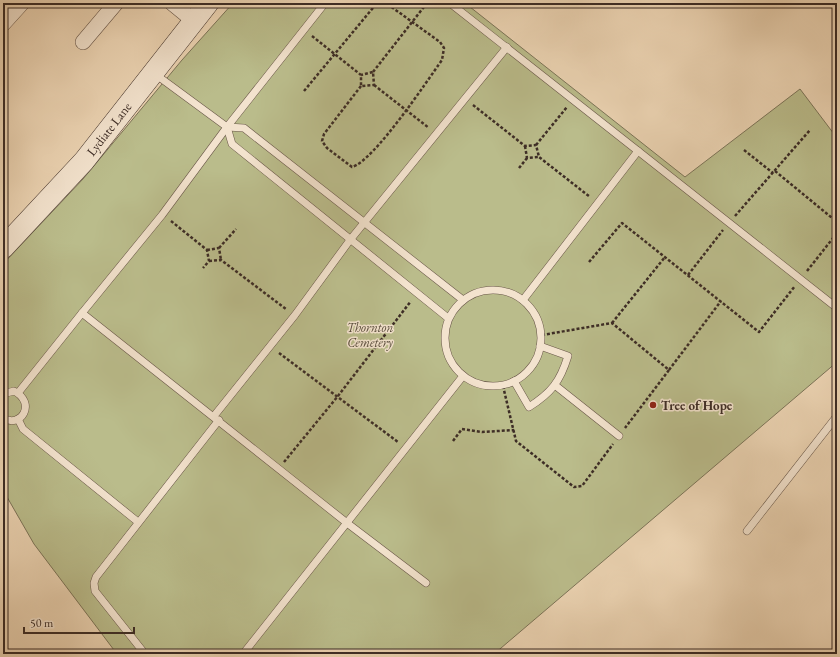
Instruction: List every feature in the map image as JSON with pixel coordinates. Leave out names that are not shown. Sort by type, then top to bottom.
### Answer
[{"type":"main road","name":"Lydiate Lane","points":[[3,248],[84,161],[208,3]]},
{"type":"street","points":[[3,24],[22,3]]},
{"type":"street","points":[[83,42],[116,3]]},
{"type":"street","points":[[172,3],[194,21]]},
{"type":"lane","points":[[18,394],[162,215],[227,127],[325,3]]},
{"type":"lane","points":[[450,3],[730,222],[837,308]]},
{"type":"lane","points":[[145,654],[95,591],[94,584],[96,577],[295,315],[350,240],[507,47]]},
{"type":"lane","points":[[153,73],[227,127],[244,128],[462,300]]},
{"type":"lane","points":[[227,127],[232,144],[448,318]]},
{"type":"lane","points":[[523,300],[638,151]]},
{"type":"lane","points":[[489,290],[510,293],[523,300],[531,308],[537,319],[542,334],[540,346],[530,368],[514,381],[503,385],[486,386],[470,381],[463,376],[452,364],[446,350],[444,334],[448,318],[462,300],[475,293],[489,290]]},
{"type":"lane","points":[[82,313],[217,418],[347,523],[426,583]]},
{"type":"lane","points":[[514,381],[528,407],[544,397],[556,386],[568,356],[540,346]]},
{"type":"lane","points":[[244,654],[463,376]]},
{"type":"lane","points":[[556,386],[619,436]]},
{"type":"lane","points":[[3,394],[9,391],[18,394],[22,396],[26,404],[24,414],[18,419],[10,421],[3,418]]},
{"type":"lane","points":[[747,531],[837,416]]},
{"type":"lane","points":[[18,419],[23,430],[138,522]]},
{"type":"path","points":[[304,91],[377,3]]},
{"type":"path","points":[[361,75],[361,86],[324,134],[322,141],[327,148],[352,167],[358,165],[373,151],[442,60],[444,48],[440,42],[386,3]]},
{"type":"path","points":[[361,75],[373,72],[427,3]]},
{"type":"path","points":[[304,30],[361,75]]},
{"type":"path","points":[[373,72],[374,85]]},
{"type":"path","points":[[361,86],[374,85],[436,134]]},
{"type":"path","points":[[465,99],[525,146],[536,146]]},
{"type":"path","points":[[574,100],[536,146],[538,157],[598,204]]},
{"type":"path","points":[[688,275],[730,222],[810,130]]},
{"type":"path","points":[[525,146],[527,158]]},
{"type":"path","points":[[744,150],[773,174]]},
{"type":"path","points":[[519,168],[527,158],[538,157]]},
{"type":"path","points":[[775,170],[837,222]]},
{"type":"path","points":[[162,215],[207,250],[209,261]]},
{"type":"path","points":[[589,262],[622,223],[758,332],[837,233]]},
{"type":"path","points":[[207,250],[219,248],[236,229]]},
{"type":"path","points":[[219,248],[221,260]]},
{"type":"path","points":[[542,334],[612,323],[665,257]]},
{"type":"path","points":[[203,268],[209,261],[221,260],[295,315]]},
{"type":"path","points":[[279,468],[338,396],[416,293]]},
{"type":"path","points":[[503,385],[516,441],[574,487],[578,488],[582,486],[721,301]]},
{"type":"path","points":[[612,323],[669,370]]},
{"type":"path","points":[[270,346],[406,449]]},
{"type":"path","points":[[453,441],[462,429],[482,432],[514,430]]},
{"type":"green space","name":"Thornton Cemetery","points":[[233,3],[465,3],[685,177],[800,89],[837,138],[837,362],[494,654],[117,654],[34,544],[3,490],[3,264],[83,179],[182,60]]},
{"type":"place","name":"Tree of Hope","points":[[653,405]]}]
